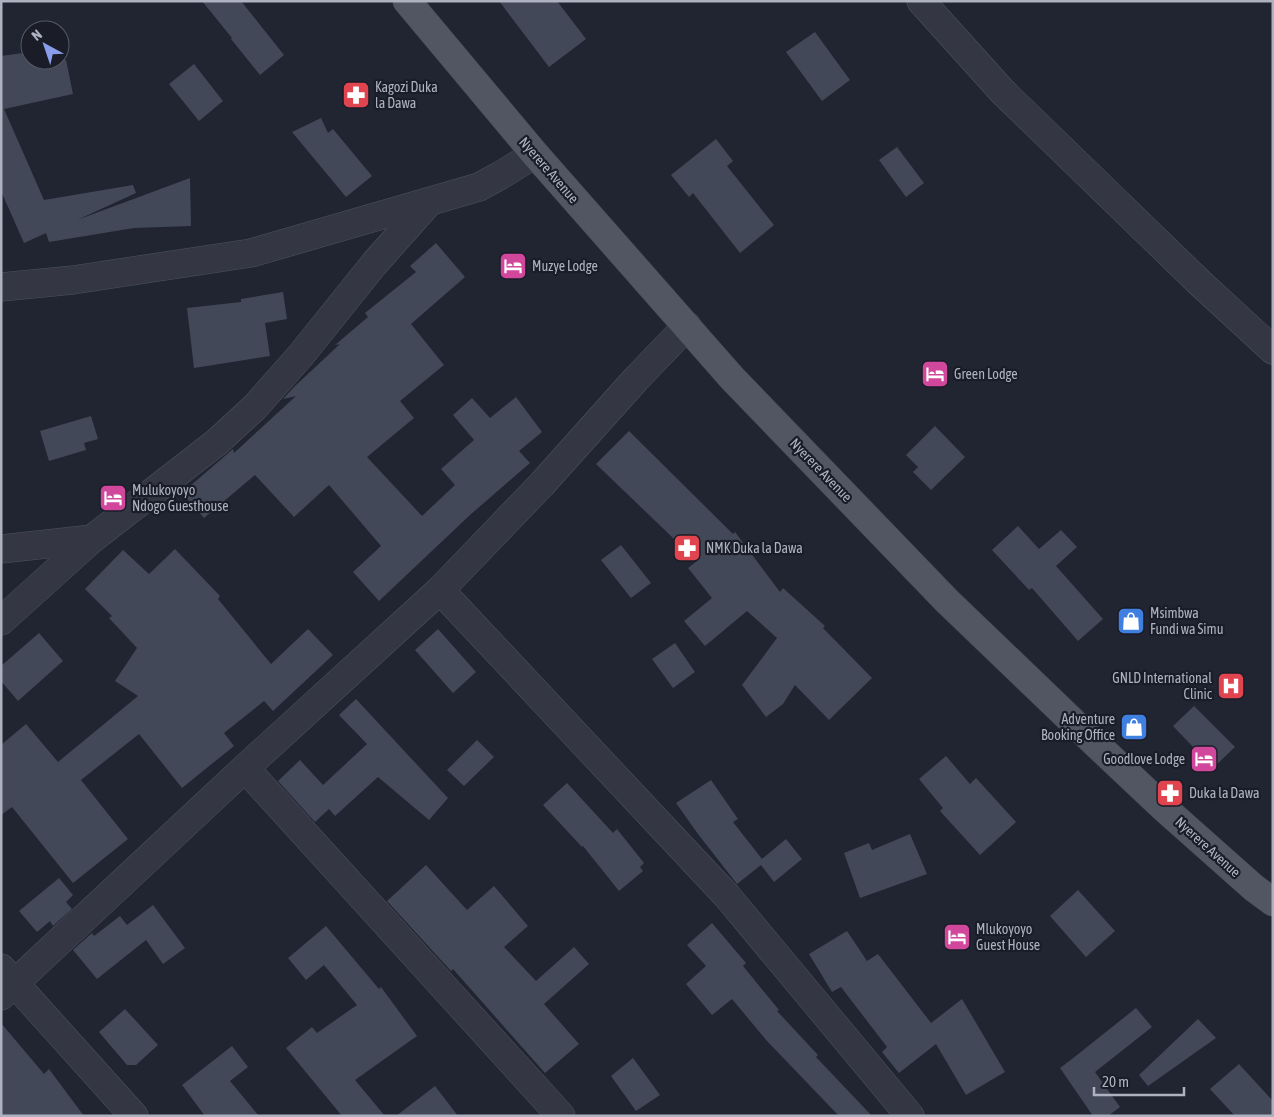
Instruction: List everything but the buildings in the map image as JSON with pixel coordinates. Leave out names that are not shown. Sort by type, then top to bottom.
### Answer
[{"type":"main road","name":"Nyerere Avenue","points":[[406,1],[535,154],[732,378],[947,601],[1158,803],[1254,888],[1273,902]]},
{"type":"street","points":[[921,1],[1002,91],[1193,276],[1273,350]]},
{"type":"street","points":[[1,288],[73,280],[251,253],[479,186],[535,154]]},
{"type":"street","points":[[1,621],[92,539],[217,442],[255,407],[374,264],[430,201]]},
{"type":"street","points":[[134,1116],[6,982],[440,590],[542,484],[636,379],[687,326]]},
{"type":"street","points":[[1,549],[92,539]]},
{"type":"street","points":[[440,590],[727,896],[910,1116]]},
{"type":"street","points":[[245,768],[561,1116]]},
{"type":"place","name":"Kagozi Duka la Dawa","points":[[356,95]]},
{"type":"place","name":"Muzye Lodge","points":[[513,266]]},
{"type":"place","name":"Green Lodge","points":[[935,374]]},
{"type":"place","name":"Mulukoyoyo Ndogo Guesthouse","points":[[113,498]]},
{"type":"place","name":"NMK Duka la Dawa","points":[[687,548]]},
{"type":"place","name":"Msimbwa Fundi wa Simu","points":[[1131,621]]},
{"type":"place","name":"GNLD International Clinic","points":[[1231,686]]},
{"type":"place","name":"Adventure Booking Office","points":[[1134,727]]},
{"type":"place","name":"Goodlove Lodge","points":[[1204,759]]},
{"type":"place","name":"Duka la Dawa","points":[[1170,793]]},
{"type":"place","name":"Mlukoyoyo Guest House","points":[[957,937]]}]
